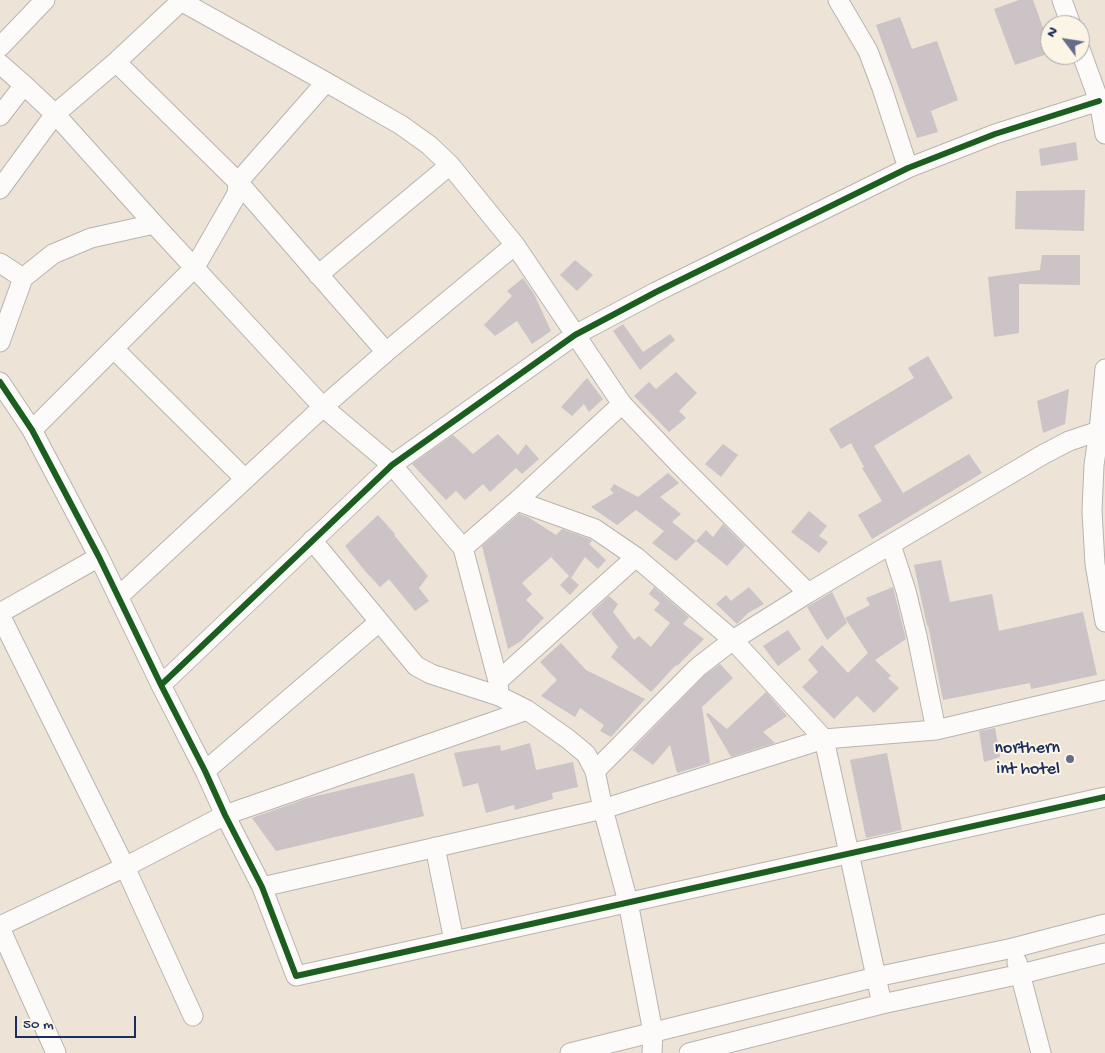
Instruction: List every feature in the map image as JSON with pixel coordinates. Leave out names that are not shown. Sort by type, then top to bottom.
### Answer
[{"type":"street","points":[[0,47],[45,0]]},
{"type":"street","points":[[0,189],[55,114],[116,62],[180,0],[401,125],[428,145],[450,165],[514,245],[622,404],[808,593]]},
{"type":"street","points":[[838,0],[868,51],[908,168]]},
{"type":"street","points":[[1062,0],[1067,15]]},
{"type":"street","points":[[116,62],[238,182],[386,352]]},
{"type":"street","points":[[0,64],[55,114],[323,407],[392,465],[463,548],[499,688]]},
{"type":"street","points":[[1086,65],[1099,101],[1105,134]]},
{"type":"street","points":[[32,430],[195,267],[237,194],[238,182],[326,82]]},
{"type":"street","points":[[0,116],[24,85]]},
{"type":"street","points":[[161,685],[392,465],[574,334],[908,168],[995,134],[1099,101]]},
{"type":"street","points":[[318,275],[450,165]]},
{"type":"street","points":[[0,342],[23,278],[53,254],[91,238],[154,224]]},
{"type":"street","points":[[118,597],[323,407],[514,245]]},
{"type":"street","points":[[0,263],[23,278]]},
{"type":"street","points":[[114,349],[245,479]]},
{"type":"street","points":[[1105,369],[1102,431],[1094,465],[1092,511],[1095,564],[1105,622]]},
{"type":"street","points":[[0,382],[32,430],[100,557],[225,815],[262,886],[296,976],[1105,797]]},
{"type":"street","points":[[463,548],[622,404]]},
{"type":"street","points":[[595,771],[698,666],[733,640],[808,593],[1044,454],[1069,441],[1102,431]]},
{"type":"street","points":[[517,501],[595,528],[636,557],[733,640],[824,738],[882,1004]]},
{"type":"street","points":[[312,540],[416,666],[431,674],[499,688],[586,754],[595,771],[603,809],[628,902],[653,1032],[652,1053]]},
{"type":"street","points":[[891,545],[906,591],[917,636],[936,730]]},
{"type":"street","points":[[100,557],[0,614],[125,867],[193,1016]]},
{"type":"street","points":[[499,688],[636,557]]},
{"type":"street","points":[[205,771],[379,622]]},
{"type":"street","points":[[262,886],[603,809],[824,738],[936,730],[1105,690]]},
{"type":"street","points":[[56,1053],[0,927],[125,867],[225,815],[526,710]]},
{"type":"street","points":[[436,847],[454,941]]},
{"type":"street","points":[[570,1053],[876,977],[1013,948],[1105,924]]},
{"type":"street","points":[[1013,948],[1041,1053]]},
{"type":"street","points":[[689,1053],[882,1004],[1021,974],[1105,953]]},
{"type":"building","points":[[1019,0],[1033,0],[1040,19],[1040,56],[1015,65],[994,9]]},
{"type":"building","points":[[900,17],[912,49],[937,41],[958,100],[931,111],[938,132],[917,138],[876,25]]},
{"type":"building","points":[[1076,142],[1078,160],[1041,166],[1039,149]]},
{"type":"building","points":[[1085,190],[1084,231],[1015,229],[1016,191]]},
{"type":"building","points":[[1042,255],[1080,255],[1080,285],[1019,284],[1019,333],[994,337],[988,277],[1040,270]]},
{"type":"building","points":[[575,260],[593,275],[577,291],[560,275]]},
{"type":"building","points":[[523,278],[534,294],[551,331],[532,344],[517,321],[495,336],[484,325],[512,296],[507,291]]},
{"type":"building","points":[[623,324],[643,352],[670,334],[675,340],[640,370],[613,331]]},
{"type":"building","points":[[928,356],[953,398],[874,446],[903,493],[969,454],[982,473],[872,539],[858,515],[882,501],[862,468],[864,467],[851,443],[841,449],[829,429],[914,378],[908,368]]},
{"type":"building","points":[[676,372],[697,393],[679,411],[686,418],[669,432],[634,396],[649,382],[656,389]]},
{"type":"building","points":[[587,378],[603,399],[589,412],[584,404],[572,416],[561,407]]},
{"type":"building","points":[[1069,389],[1065,424],[1043,433],[1037,401]]},
{"type":"building","points":[[498,434],[518,455],[526,444],[539,459],[522,474],[516,468],[490,492],[483,484],[465,500],[456,491],[446,500],[412,464],[453,435],[473,454]]},
{"type":"building","points":[[723,444],[738,455],[721,477],[705,464]]},
{"type":"building","points":[[668,473],[679,483],[660,497],[681,514],[672,522],[696,541],[676,561],[652,543],[664,531],[636,510],[617,525],[591,507],[614,493],[610,490],[614,484],[638,497]]},
{"type":"building","points":[[809,511],[827,526],[819,536],[828,542],[819,553],[791,532]]},
{"type":"building","points":[[519,514],[528,517],[556,535],[562,529],[590,539],[592,541],[589,544],[606,560],[598,569],[585,557],[571,578],[579,585],[570,595],[560,585],[569,576],[551,557],[522,583],[532,594],[526,600],[544,618],[521,641],[508,649],[482,546]]},
{"type":"building","points":[[378,515],[428,576],[419,588],[429,601],[415,611],[389,579],[380,587],[345,546]]},
{"type":"building","points":[[723,524],[745,546],[727,566],[696,541],[706,530],[713,537]]},
{"type":"building","points":[[941,560],[950,602],[992,594],[999,631],[1083,612],[1097,675],[1031,689],[1030,683],[943,700],[914,565]]},
{"type":"building","points":[[654,587],[689,617],[683,624],[704,639],[651,692],[611,657],[618,647],[591,613],[609,596],[618,604],[613,612],[634,640],[639,636],[651,647],[670,623],[654,610],[660,603],[649,594]]},
{"type":"building","points":[[749,587],[764,604],[748,613],[737,624],[716,604],[726,595],[731,601]]},
{"type":"building","points":[[893,587],[906,639],[875,660],[891,676],[888,678],[899,688],[874,713],[857,696],[834,719],[802,687],[818,672],[808,660],[822,645],[848,673],[868,653],[845,618],[870,605],[866,598]]},
{"type":"building","points":[[832,592],[847,623],[827,640],[807,607]]},
{"type":"building","points":[[788,630],[801,649],[778,666],[763,646]]},
{"type":"building","points":[[561,643],[586,670],[645,699],[611,737],[600,731],[604,725],[580,708],[575,717],[541,696],[557,680],[540,662]]},
{"type":"building","points":[[720,664],[733,678],[702,707],[710,763],[677,773],[670,745],[653,765],[632,750],[705,675]]},
{"type":"building","points":[[766,692],[787,716],[763,732],[775,743],[731,757],[706,714],[708,713],[727,729]]},
{"type":"building","points":[[995,728],[1000,757],[984,762],[979,731]]},
{"type":"building","points":[[530,743],[536,770],[573,762],[578,787],[552,793],[553,799],[515,810],[514,805],[486,813],[478,783],[463,787],[454,753],[500,745],[501,751]]},
{"type":"building","points":[[887,753],[902,830],[866,838],[850,760]]},
{"type":"building","points":[[414,773],[424,816],[276,851],[252,818],[308,798]]},
{"type":"cycle path","points":[[161,685],[392,465],[575,335],[656,292],[908,168],[995,134],[1099,101]]},
{"type":"cycle path","points":[[0,382],[32,430],[99,557],[262,887],[296,976],[1105,797]]},
{"type":"place","name":"northern int hotel","points":[[1070,759]]}]
